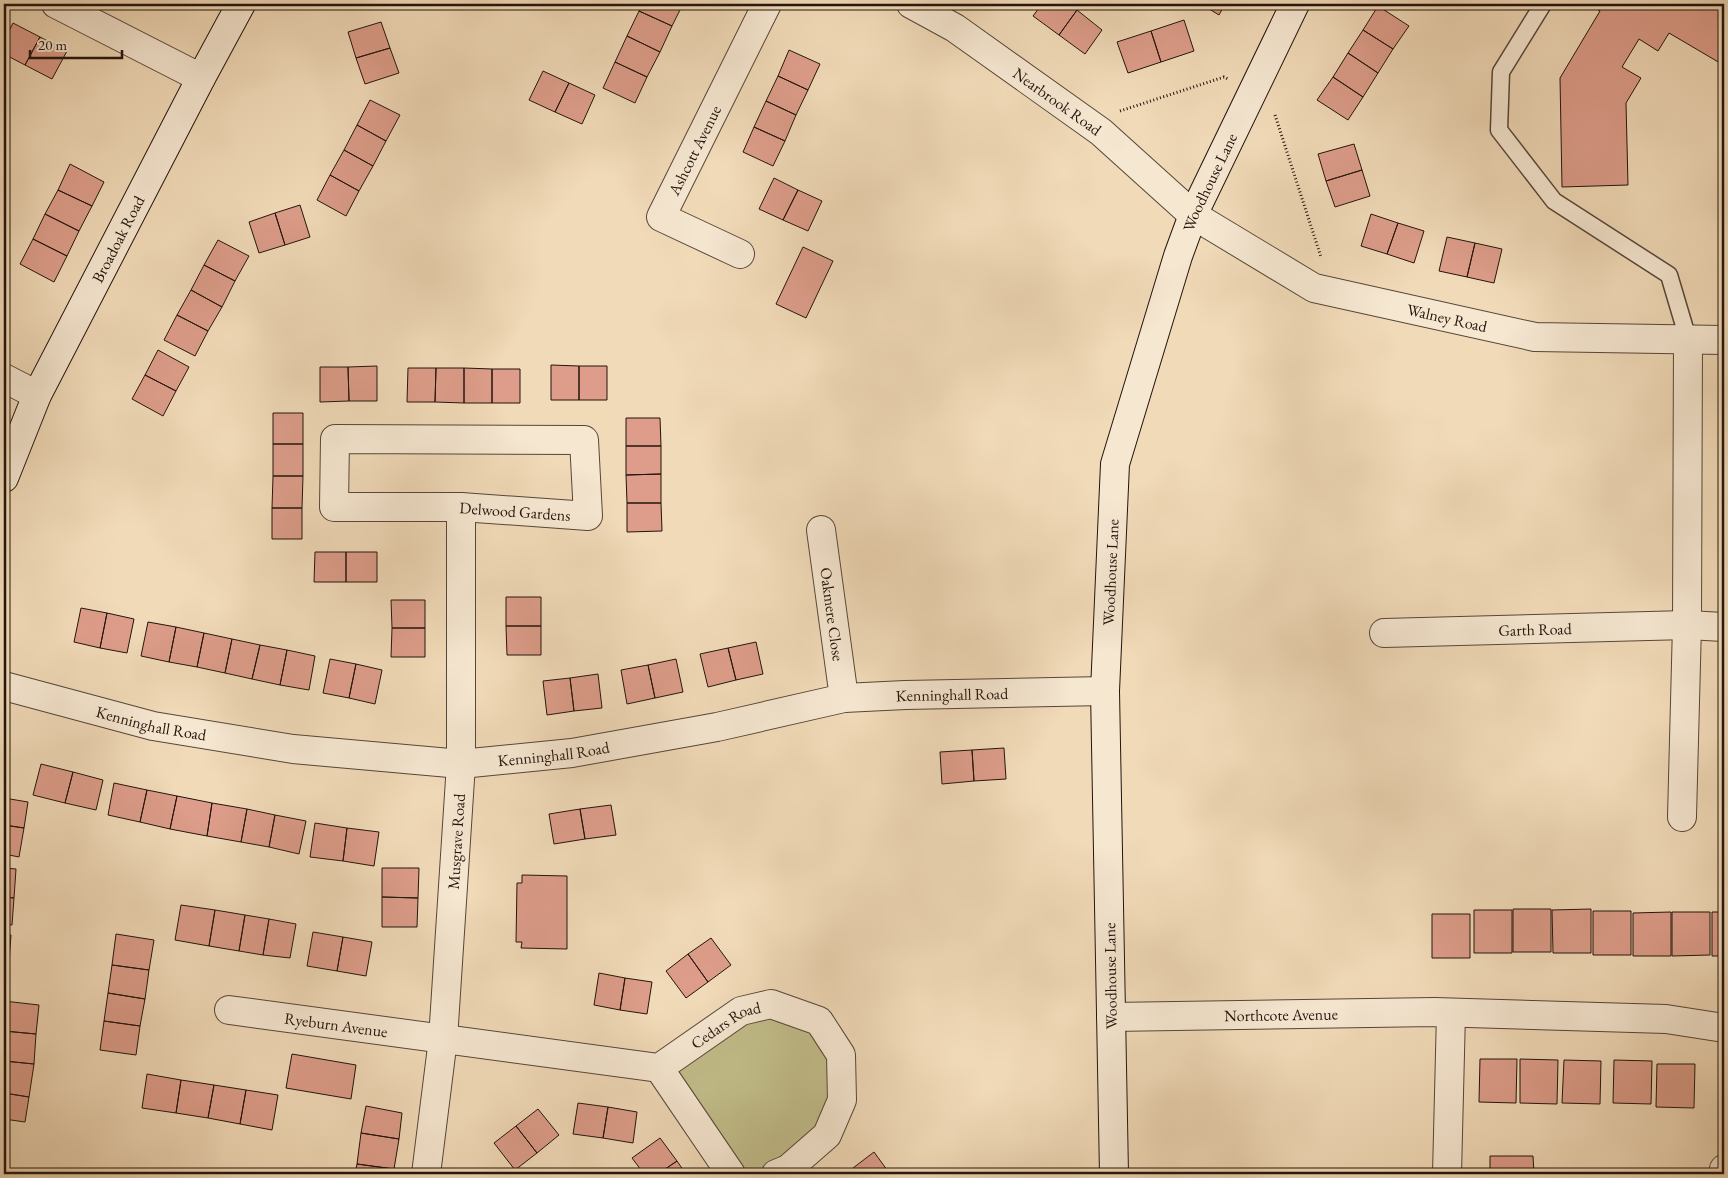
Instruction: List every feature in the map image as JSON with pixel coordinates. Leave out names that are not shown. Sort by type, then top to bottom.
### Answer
[{"type":"street","points":[[56,4],[201,78]]},
{"type":"street","name":"Broadoak Road","points":[[4,478],[37,395],[241,4]]},
{"type":"street","name":"Ashcott Avenue","points":[[740,254],[661,217],[767,4]]},
{"type":"street","name":"Nearbrook Road","points":[[912,4],[955,28],[1102,132],[1193,215]]},
{"type":"street","name":"Woodhouse Lane","points":[[1114,1174],[1105,691],[1115,464],[1178,256],[1193,215],[1295,4]]},
{"type":"street","name":"Walney Road","points":[[1193,215],[1314,288],[1535,337],[1724,340]]},
{"type":"street","points":[[1682,817],[1687,625],[1688,340]]},
{"type":"street","points":[[4,378],[37,395]]},
{"type":"street","name":"Delwood Gardens","points":[[335,439],[584,440],[588,516],[461,507],[334,507],[335,439]]},
{"type":"street","name":"Musgrave Road","points":[[426,1174],[443,1039],[461,764],[461,507]]},
{"type":"street","name":"Oakmere Close","points":[[821,530],[844,698]]},
{"type":"street","name":"Garth Road","points":[[1384,633],[1687,625],[1724,627]]},
{"type":"street","name":"Kenninghall Road","points":[[4,686],[153,726],[293,749],[461,764],[572,753],[717,727],[844,698],[1105,691]]},
{"type":"street","name":"Cedars Road","points":[[659,1068],[741,1011],[772,1004],[819,1021],[841,1055],[842,1100],[827,1134],[788,1169],[776,1174]]},
{"type":"street","name":"Ryeburn Avenue","points":[[229,1010],[443,1039]]},
{"type":"street","points":[[1447,1174],[1451,1013]]},
{"type":"street","name":"Northcote Avenue","points":[[1111,1017],[1451,1013],[1666,1019],[1724,1028]]},
{"type":"street","points":[[443,1039],[659,1068],[731,1174]]},
{"type":"street","points":[[1724,1169],[1724,1174]]},
{"type":"lane","points":[[1543,4],[1501,72],[1499,130],[1554,201],[1669,275],[1688,340]]},
{"type":"shaded area","points":[[741,1011],[819,1021],[842,1100],[776,1174],[731,1174],[659,1068]]},
{"type":"building","points":[[643,4],[683,4],[672,26],[639,11]]},
{"type":"building","points":[[1042,4],[1067,4],[1077,10],[1059,35],[1033,16]]},
{"type":"building","points":[[1201,4],[1225,4],[1219,15]]},
{"type":"building","points":[[1588,4],[1724,4],[1724,145],[1720,63],[1669,33],[1658,51],[1639,39],[1622,67],[1641,78],[1626,103],[1628,185],[1562,187],[1560,78],[1600,11]]},
{"type":"building","points":[[1378,6],[1409,26],[1393,49],[1363,30]]},
{"type":"building","points":[[1077,10],[1102,30],[1085,54],[1059,35]]},
{"type":"building","points":[[639,11],[672,26],[660,52],[627,36]]},
{"type":"building","points":[[1184,20],[1194,51],[1161,62],[1151,31]]},
{"type":"building","points":[[381,22],[390,48],[356,58],[348,32]]},
{"type":"building","points":[[13,23],[40,37],[25,65],[4,54],[4,41]]},
{"type":"building","points":[[1363,30],[1393,49],[1378,73],[1348,53]]},
{"type":"building","points":[[1151,31],[1161,62],[1128,73],[1117,42]]},
{"type":"building","points":[[627,36],[660,52],[647,77],[615,62]]},
{"type":"building","points":[[40,37],[67,51],[52,79],[25,65]]},
{"type":"building","points":[[390,48],[399,73],[365,84],[356,58]]},
{"type":"building","points":[[789,50],[820,64],[808,90],[778,76]]},
{"type":"building","points":[[1348,53],[1378,73],[1363,97],[1333,77]]},
{"type":"building","points":[[615,62],[647,77],[635,103],[603,88]]},
{"type":"building","points":[[543,71],[569,83],[555,112],[529,100]]},
{"type":"building","points":[[778,76],[808,90],[796,115],[766,101]]},
{"type":"building","points":[[1333,77],[1363,97],[1348,120],[1317,100]]},
{"type":"building","points":[[569,83],[595,95],[582,124],[555,112]]},
{"type":"building","points":[[370,100],[400,115],[386,141],[357,125]]},
{"type":"building","points":[[766,101],[796,115],[785,141],[754,127]]},
{"type":"building","points":[[357,125],[386,141],[373,166],[344,150]]},
{"type":"building","points":[[754,127],[785,141],[773,166],[743,152]]},
{"type":"building","points":[[1354,144],[1362,170],[1326,181],[1318,154]]},
{"type":"building","points":[[344,150],[373,166],[359,191],[330,175]]},
{"type":"building","points":[[70,164],[104,182],[92,206],[58,190]]},
{"type":"building","points":[[1362,170],[1370,196],[1335,207],[1326,181]]},
{"type":"building","points":[[330,175],[359,191],[346,216],[317,200]]},
{"type":"building","points":[[774,178],[798,190],[783,220],[759,209]]},
{"type":"building","points":[[58,190],[92,206],[79,231],[45,214]]},
{"type":"building","points":[[798,190],[822,201],[808,231],[783,220]]},
{"type":"building","points":[[300,205],[310,237],[285,245],[275,213]]},
{"type":"building","points":[[275,213],[285,245],[259,253],[249,222]]},
{"type":"building","points":[[45,214],[79,231],[67,256],[33,239]]},
{"type":"building","points":[[1371,214],[1398,223],[1387,254],[1361,246]]},
{"type":"building","points":[[1398,223],[1424,231],[1414,263],[1387,254]]},
{"type":"building","points":[[1447,237],[1475,243],[1467,277],[1439,271]]},
{"type":"building","points":[[33,239],[67,256],[54,282],[20,264]]},
{"type":"building","points":[[218,240],[249,256],[235,281],[204,265]]},
{"type":"building","points":[[1475,243],[1502,249],[1494,283],[1467,277]]},
{"type":"building","points":[[803,247],[833,261],[806,318],[776,304]]},
{"type":"building","points":[[204,265],[235,281],[222,307],[191,290]]},
{"type":"building","points":[[191,290],[222,307],[208,331],[177,315]]},
{"type":"building","points":[[177,315],[208,331],[195,356],[164,340]]},
{"type":"building","points":[[158,350],[189,367],[176,391],[145,375]]},
{"type":"building","points":[[551,365],[579,366],[579,400],[551,400]]},
{"type":"building","points":[[377,366],[377,401],[349,401],[348,367]]},
{"type":"building","points":[[579,366],[607,366],[607,400],[579,400]]},
{"type":"building","points":[[320,367],[348,367],[349,401],[320,402]]},
{"type":"building","points":[[408,368],[436,368],[435,402],[407,402]]},
{"type":"building","points":[[436,368],[464,368],[464,403],[435,402]]},
{"type":"building","points":[[464,368],[492,369],[492,403],[464,403]]},
{"type":"building","points":[[492,369],[520,369],[520,403],[492,403]]},
{"type":"building","points":[[145,375],[176,391],[163,416],[132,399]]},
{"type":"building","points":[[273,413],[303,413],[303,444],[273,444]]},
{"type":"building","points":[[626,418],[660,418],[661,446],[626,446]]},
{"type":"building","points":[[273,444],[303,444],[303,476],[273,476]]},
{"type":"building","points":[[626,446],[661,446],[661,474],[626,475]]},
{"type":"building","points":[[661,474],[661,503],[627,503],[626,475]]},
{"type":"building","points":[[273,476],[303,476],[302,508],[272,508]]},
{"type":"building","points":[[627,503],[661,503],[662,531],[627,532]]},
{"type":"building","points":[[272,508],[302,508],[302,539],[272,539]]},
{"type":"building","points":[[315,552],[346,552],[346,582],[314,582]]},
{"type":"building","points":[[346,552],[377,552],[377,582],[346,582]]},
{"type":"building","points":[[506,597],[541,597],[541,626],[506,626]]},
{"type":"building","points":[[391,600],[425,600],[425,628],[392,628]]},
{"type":"building","points":[[81,608],[107,613],[100,648],[74,642]]},
{"type":"building","points":[[107,613],[134,619],[127,653],[100,648]]},
{"type":"building","points":[[148,622],[176,627],[169,662],[141,656]]},
{"type":"building","points":[[506,626],[541,626],[541,655],[507,655]]},
{"type":"building","points":[[176,627],[204,633],[197,667],[169,662]]},
{"type":"building","points":[[392,628],[425,628],[425,657],[391,657]]},
{"type":"building","points":[[204,633],[232,639],[225,673],[197,667]]},
{"type":"building","points":[[232,639],[260,645],[252,679],[225,673]]},
{"type":"building","points":[[756,642],[763,674],[736,680],[728,648]]},
{"type":"building","points":[[260,645],[287,650],[280,685],[252,679]]},
{"type":"building","points":[[728,648],[736,680],[708,687],[700,654]]},
{"type":"building","points":[[287,650],[315,656],[309,690],[280,685]]},
{"type":"building","points":[[330,659],[356,664],[349,698],[323,693]]},
{"type":"building","points":[[676,659],[683,692],[655,698],[648,665]]},
{"type":"building","points":[[356,664],[382,670],[375,704],[349,698]]},
{"type":"building","points":[[648,665],[655,698],[627,704],[621,670]]},
{"type":"building","points":[[598,674],[602,708],[574,711],[570,678]]},
{"type":"building","points":[[570,678],[574,711],[547,715],[543,681]]},
{"type":"building","points":[[1004,748],[1006,779],[974,781],[972,750]]},
{"type":"building","points":[[972,750],[974,781],[942,784],[940,752]]},
{"type":"building","points":[[41,764],[73,772],[65,803],[33,795]]},
{"type":"building","points":[[73,772],[103,780],[96,810],[65,803]]},
{"type":"building","points":[[114,783],[147,790],[140,822],[108,815]]},
{"type":"building","points":[[147,790],[177,796],[170,829],[140,822]]},
{"type":"building","points":[[177,796],[212,803],[207,836],[170,829]]},
{"type":"building","points":[[4,798],[28,802],[24,828],[4,825]]},
{"type":"building","points":[[212,803],[247,809],[241,842],[207,836]]},
{"type":"building","points":[[611,805],[616,835],[585,839],[580,809]]},
{"type":"building","points":[[247,809],[275,815],[269,847],[241,842]]},
{"type":"building","points":[[580,809],[585,839],[554,844],[549,814]]},
{"type":"building","points":[[275,815],[306,821],[299,854],[269,847]]},
{"type":"building","points":[[315,823],[347,828],[343,861],[310,857]]},
{"type":"building","points":[[4,825],[24,828],[19,857],[4,854]]},
{"type":"building","points":[[347,828],[379,832],[374,866],[343,861]]},
{"type":"building","points":[[4,868],[16,869],[14,898],[4,897]]},
{"type":"building","points":[[382,868],[419,868],[418,898],[382,897]]},
{"type":"building","points":[[522,875],[567,876],[567,949],[521,948],[522,942],[516,942],[517,883],[522,883]]},
{"type":"building","points":[[4,897],[14,898],[12,925],[4,924]]},
{"type":"building","points":[[382,897],[418,898],[417,927],[382,927]]},
{"type":"building","points":[[181,905],[215,910],[209,946],[175,940]]},
{"type":"building","points":[[1513,909],[1551,909],[1551,952],[1513,952]]},
{"type":"building","points":[[1591,909],[1591,953],[1553,953],[1552,910]]},
{"type":"building","points":[[215,910],[245,915],[239,951],[209,946]]},
{"type":"building","points":[[1474,910],[1512,910],[1512,953],[1474,953]]},
{"type":"building","points":[[1593,911],[1631,911],[1631,955],[1593,955]]},
{"type":"building","points":[[1671,912],[1671,956],[1633,956],[1633,913]]},
{"type":"building","points":[[1672,912],[1710,912],[1710,955],[1672,956]]},
{"type":"building","points":[[1712,912],[1724,912],[1724,956],[1712,956]]},
{"type":"building","points":[[1432,914],[1470,914],[1470,958],[1432,958]]},
{"type":"building","points":[[245,915],[269,919],[263,955],[239,951]]},
{"type":"building","points":[[269,919],[296,924],[290,958],[263,955]]},
{"type":"building","points":[[313,932],[343,937],[337,971],[307,966]]},
{"type":"building","points":[[116,934],[154,940],[149,970],[112,965]]},
{"type":"building","points":[[4,935],[11,935],[9,962],[4,962]]},
{"type":"building","points":[[343,937],[372,942],[366,976],[337,971]]},
{"type":"building","points":[[711,938],[731,965],[708,982],[688,954]]},
{"type":"building","points":[[688,954],[708,982],[686,998],[666,971]]},
{"type":"building","points":[[4,962],[9,962],[5,992],[4,992]]},
{"type":"building","points":[[112,965],[149,970],[145,999],[108,993]]},
{"type":"building","points":[[599,973],[625,978],[620,1010],[594,1005]]},
{"type":"building","points":[[625,978],[652,982],[647,1014],[620,1010]]},
{"type":"building","points":[[108,993],[145,999],[140,1026],[104,1021]]},
{"type":"building","points":[[4,1001],[39,1005],[36,1034],[4,1031]]},
{"type":"building","points":[[104,1021],[140,1026],[136,1055],[100,1050]]},
{"type":"building","points":[[4,1031],[36,1034],[34,1064],[4,1061]]},
{"type":"building","points":[[292,1054],[356,1065],[351,1099],[286,1088]]},
{"type":"building","points":[[1480,1059],[1517,1059],[1516,1103],[1479,1102]]},
{"type":"building","points":[[1520,1059],[1558,1060],[1557,1104],[1520,1103]]},
{"type":"building","points":[[1564,1060],[1601,1061],[1600,1104],[1562,1103]]},
{"type":"building","points":[[1614,1060],[1652,1061],[1651,1104],[1613,1103]]},
{"type":"building","points":[[4,1061],[34,1064],[29,1097],[4,1093]]},
{"type":"building","points":[[1657,1064],[1695,1064],[1694,1108],[1656,1107]]},
{"type":"building","points":[[147,1074],[181,1080],[176,1113],[142,1108]]},
{"type":"building","points":[[181,1080],[214,1085],[208,1118],[176,1113]]},
{"type":"building","points":[[214,1085],[246,1090],[240,1124],[208,1118]]},
{"type":"building","points":[[246,1090],[278,1095],[272,1130],[240,1124]]},
{"type":"building","points":[[4,1093],[29,1097],[25,1122],[4,1119]]},
{"type":"building","points":[[578,1103],[608,1107],[603,1138],[573,1134]]},
{"type":"building","points":[[366,1106],[402,1113],[399,1139],[361,1133]]},
{"type":"building","points":[[608,1107],[637,1112],[633,1143],[603,1138]]},
{"type":"building","points":[[538,1109],[559,1135],[537,1153],[516,1126]]},
{"type":"building","points":[[516,1126],[537,1153],[515,1170],[494,1143]]},
{"type":"building","points":[[361,1133],[399,1139],[394,1169],[357,1164]]},
{"type":"building","points":[[660,1138],[677,1161],[658,1174],[644,1174],[632,1158]]},
{"type":"building","points":[[874,1152],[890,1174],[857,1174],[853,1168]]},
{"type":"building","points":[[1490,1156],[1533,1156],[1534,1174],[1490,1174]]},
{"type":"building","points":[[677,1161],[686,1174],[658,1174]]},
{"type":"building","points":[[357,1164],[394,1169],[393,1174],[355,1174]]}]
